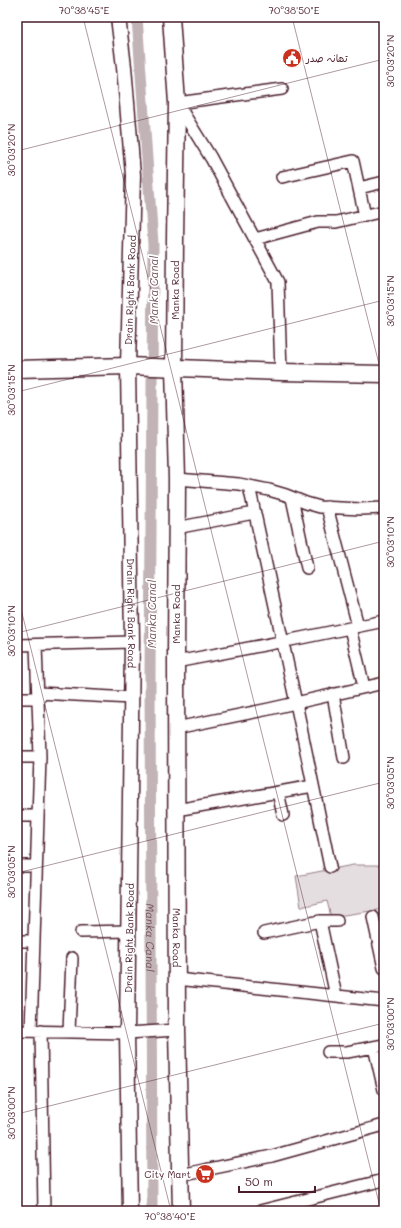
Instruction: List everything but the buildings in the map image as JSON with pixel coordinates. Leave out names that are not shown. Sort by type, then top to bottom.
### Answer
[{"type":"main road","name":"Manka Road","points":[[171,17],[177,103],[175,239],[167,367],[177,479],[177,1030],[181,1211]]},
{"type":"main road","points":[[17,369],[135,366],[281,372],[384,374]]},
{"type":"street","name":"Drain Right Bank Road","points":[[118,17],[124,67],[133,175],[135,366],[128,1033],[130,1211]]},
{"type":"street","points":[[281,372],[278,282],[211,158],[177,103],[282,89]]},
{"type":"street","points":[[282,177],[353,161],[365,216]]},
{"type":"street","points":[[359,188],[384,182]]},
{"type":"street","points":[[255,239],[318,222],[336,222],[384,211]]},
{"type":"street","points":[[177,479],[239,484],[269,490],[320,507],[361,509],[384,508]]},
{"type":"street","points":[[248,486],[296,703],[330,867]]},
{"type":"street","points":[[292,498],[308,568]]},
{"type":"street","points":[[327,507],[354,627],[364,687]]},
{"type":"street","points":[[176,528],[254,513]]},
{"type":"street","points":[[176,662],[384,621]]},
{"type":"street","points":[[17,645],[132,642]]},
{"type":"street","points":[[36,645],[39,695],[40,757],[34,941],[36,1031],[44,1211]]},
{"type":"street","points":[[176,728],[262,711],[384,682]]},
{"type":"street","points":[[333,694],[344,758]]},
{"type":"street","points":[[17,698],[39,695],[131,698]]},
{"type":"street","points":[[17,757],[40,757]]},
{"type":"street","points":[[176,810],[313,786]]},
{"type":"street","points":[[278,792],[283,816]]},
{"type":"street","points":[[17,816],[38,816]]},
{"type":"street","points":[[17,866],[36,866]]},
{"type":"street","points":[[373,916],[381,940],[384,968]]},
{"type":"street","points":[[320,921],[336,996]]},
{"type":"street","points":[[264,933],[320,921],[337,921]]},
{"type":"street","points":[[81,932],[129,931]]},
{"type":"street","points":[[17,941],[34,941]]},
{"type":"street","points":[[69,1032],[72,958]]},
{"type":"street","points":[[177,979],[384,1001]]},
{"type":"street","points":[[17,1031],[128,1033],[177,1030]]},
{"type":"street","points":[[328,1052],[347,1052],[379,1046],[384,1090]]},
{"type":"street","points":[[180,1175],[272,1156],[384,1125]]},
{"type":"street","points":[[260,1211],[384,1180]]},
{"type":"shaded area","points":[[353,865],[384,865],[384,909],[331,917],[327,901],[301,907],[296,876]]},
{"type":"waterway","name":"Manka Canal","points":[[137,17],[153,244],[150,675],[152,1211]]},
{"type":"place","name":"تھانہ صدر","points":[[292,58]]},
{"type":"place","name":"City Mart","points":[[205,1174]]}]
